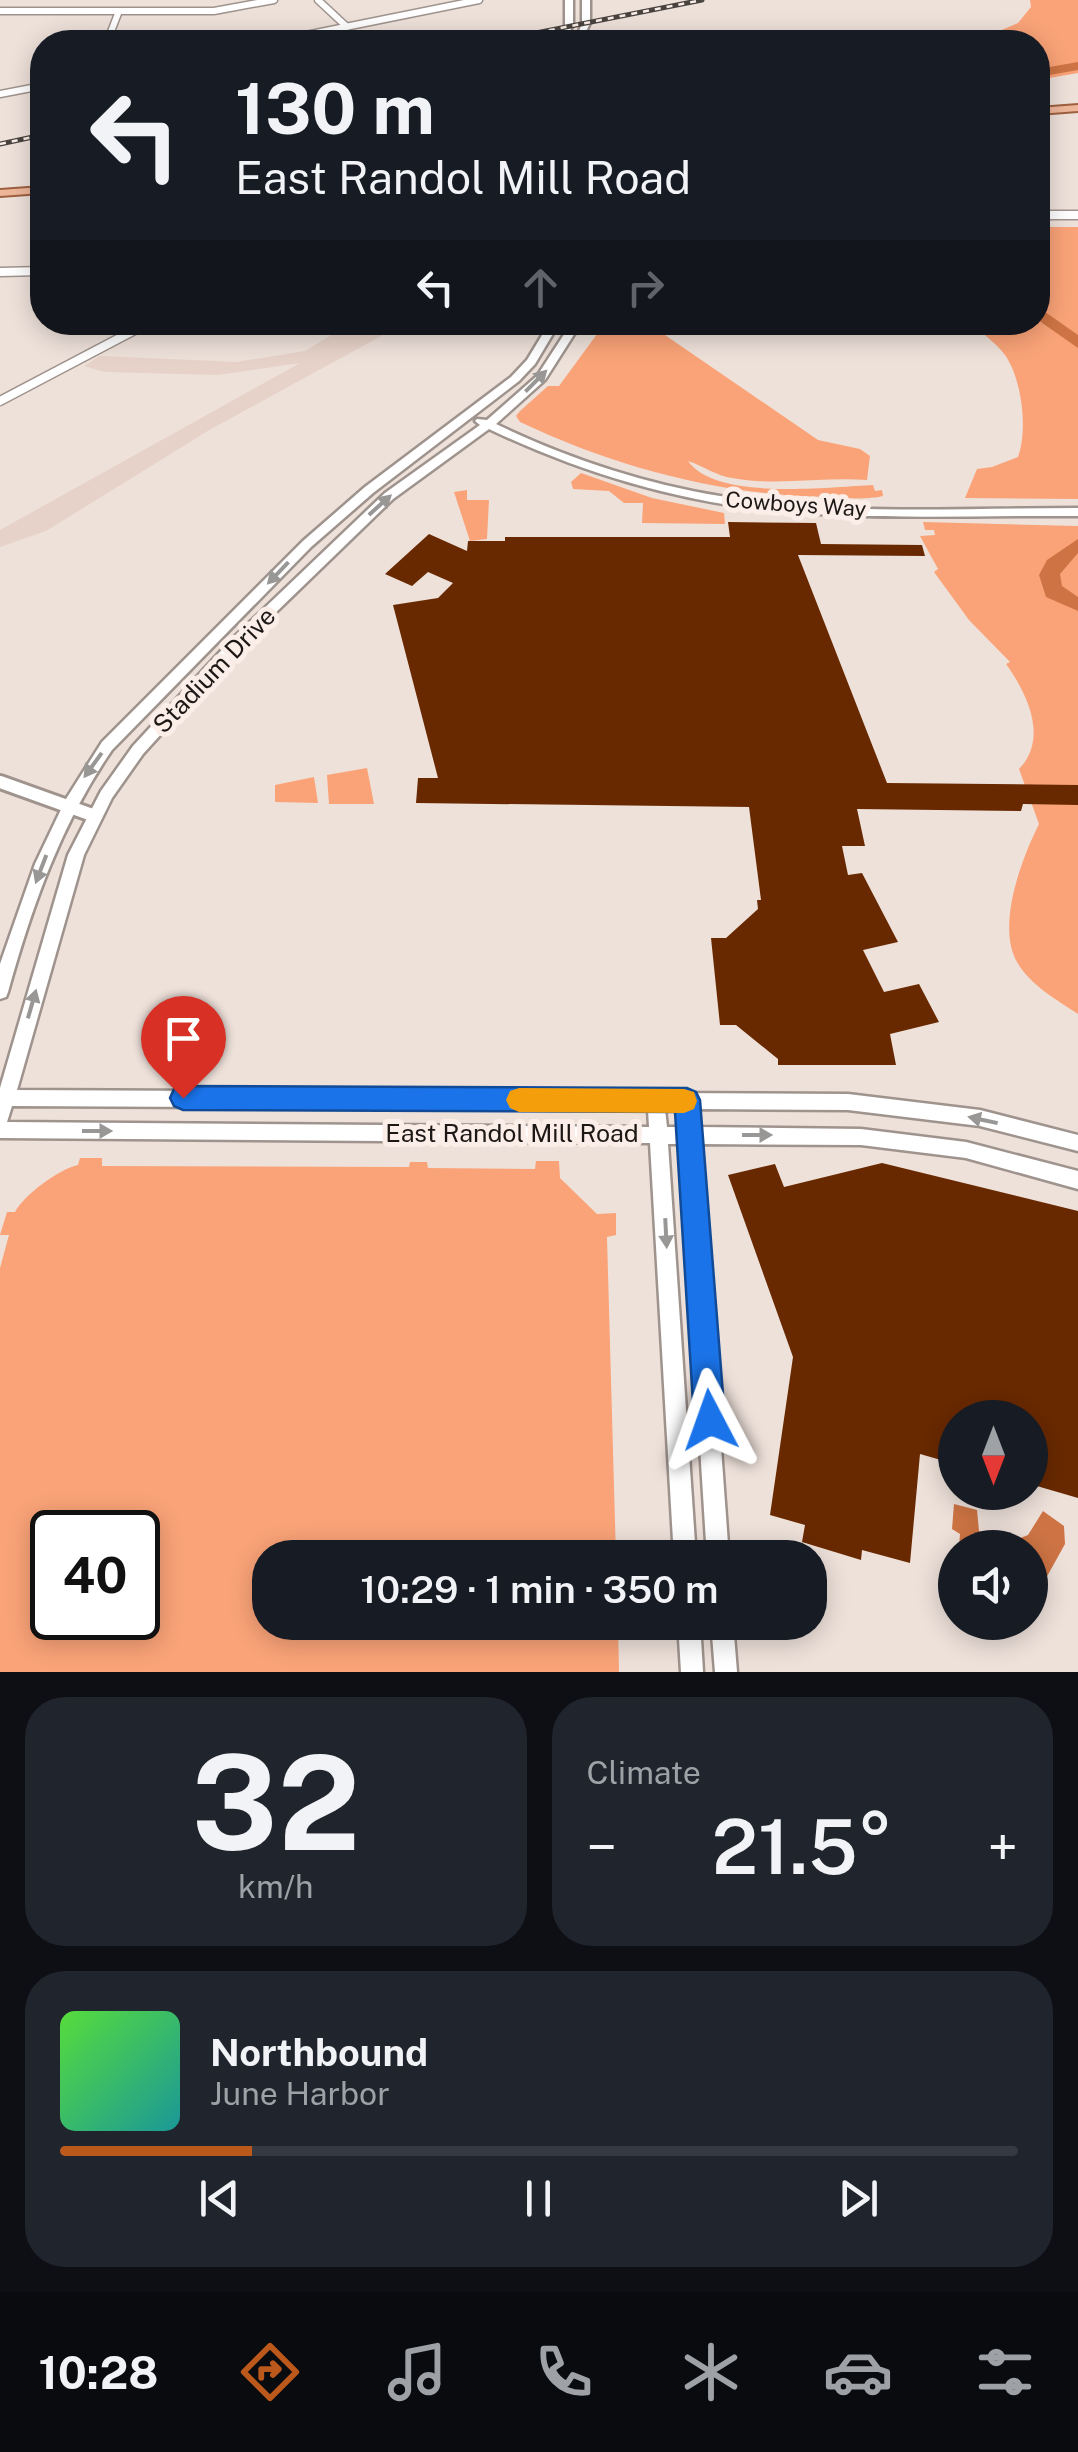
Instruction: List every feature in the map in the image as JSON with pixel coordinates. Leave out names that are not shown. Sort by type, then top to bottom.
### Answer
[{"type":"main road","points":[[567,30],[570,0]]},
{"type":"main road","points":[[583,30],[586,0]]},
{"type":"main road","points":[[1050,110],[1078,108]]},
{"type":"main road","points":[[0,193],[30,191]]},
{"type":"main road","name":"Stadium Drive","points":[[0,992],[22,918],[68,806],[107,746],[320,533],[531,362],[548,335]]},
{"type":"main road","name":"Stadium Drive","points":[[0,1118],[76,855],[95,816],[138,750],[235,644],[389,496],[488,424],[541,378],[569,335]]},
{"type":"main road","name":"Cowboys Way","points":[[468,414],[585,462],[702,496],[803,509],[1078,512]]},
{"type":"main road","points":[[216,637],[235,644]]},
{"type":"main road","name":"East Randol Mill Road","points":[[3,1098],[848,1102],[980,1118],[1078,1143]]},
{"type":"main road","points":[[687,1100],[717,1540]]},
{"type":"main road","points":[[656,1101],[684,1540]]},
{"type":"main road","name":"East Randol Mill Road","points":[[0,1130],[690,1134],[900,1140],[989,1155],[1078,1180]]},
{"type":"main road","points":[[690,1640],[692,1672]]},
{"type":"main road","points":[[723,1640],[726,1672]]},
{"type":"street","points":[[1,6],[214,11],[274,0]]},
{"type":"street","points":[[318,0],[347,27]]},
{"type":"street","points":[[332,30],[478,0]]},
{"type":"street","points":[[112,30],[119,11]]},
{"type":"street","points":[[0,94],[30,88]]},
{"type":"street","points":[[1050,215],[1078,215]]},
{"type":"street","points":[[0,272],[30,271]]},
{"type":"street","points":[[0,400],[125,335]]},
{"type":"street","points":[[0,782],[95,816]]},
{"type":"shaded area","points":[[1030,0],[1078,0],[1078,73],[1050,78],[1050,30],[1002,30],[1018,23],[1031,7]]},
{"type":"shaded area","points":[[1050,227],[1078,227],[1078,499],[965,498],[977,469],[1018,457],[1021,446],[1023,419],[1016,377],[997,346],[984,335],[1050,335]]},
{"type":"shaded area","points":[[331,335],[383,335],[211,429],[46,531],[0,547],[0,530],[300,363],[218,375],[105,372],[84,366],[100,356],[236,362],[305,351]]},
{"type":"shaded area","points":[[596,335],[665,335],[818,440],[860,449],[870,456],[867,480],[748,480],[721,475],[688,461],[702,474],[722,482],[774,489],[873,485],[875,491],[882,490],[883,496],[789,495],[709,485],[593,453],[520,422],[516,416],[520,411],[548,386],[559,386]]},
{"type":"shaded area","points":[[581,473],[652,498],[724,513],[725,524],[642,523],[643,503],[624,503],[609,491],[573,489],[571,482]]},
{"type":"shaded area","points":[[467,490],[467,500],[489,500],[487,539],[470,541],[454,492]]},
{"type":"shaded area","points":[[923,522],[1078,526],[1078,1014],[1029,978],[1011,947],[1014,892],[1039,824],[1019,769],[1033,744],[1032,716],[1006,664],[1010,662],[969,620],[934,572],[938,569],[920,536],[935,535],[934,530],[925,530]]},
{"type":"shaded area","points":[[1078,539],[1078,553],[1060,574],[1062,586],[1078,597],[1078,611],[1046,597],[1039,575],[1047,560]]},
{"type":"shaded area","points":[[367,768],[374,804],[329,804],[327,775]]},
{"type":"shaded area","points":[[314,777],[318,803],[275,802],[275,785]]},
{"type":"shaded area","points":[[80,1158],[102,1158],[102,1166],[409,1167],[410,1162],[427,1162],[428,1168],[535,1169],[536,1161],[559,1161],[560,1178],[597,1214],[616,1213],[616,1235],[607,1237],[616,1540],[252,1540],[252,1640],[618,1640],[619,1672],[0,1672],[0,1268],[9,1235],[0,1235],[7,1212],[15,1212],[26,1198],[61,1172],[78,1165]]},
{"type":"shaded area","points":[[954,1510],[977,1510],[979,1530],[952,1529]]},
{"type":"shaded area","points":[[1043,1511],[1064,1526],[1065,1544],[1048,1575],[1048,1530],[1031,1530]]},
{"type":"building","points":[[728,522],[816,523],[821,544],[922,545],[925,556],[798,555],[887,783],[1078,785],[1078,805],[1023,804],[1021,811],[857,809],[865,846],[842,846],[848,875],[862,873],[898,942],[863,950],[884,992],[919,984],[939,1022],[890,1034],[896,1065],[778,1065],[778,1059],[736,1025],[720,1025],[711,938],[726,938],[758,909],[757,900],[761,900],[749,807],[416,803],[418,778],[438,778],[393,605],[438,598],[453,583],[428,572],[412,586],[385,574],[429,534],[467,551],[468,541],[505,541],[505,537],[730,537]]},
{"type":"building","points":[[882,1163],[1078,1211],[1078,1498],[1048,1489],[1048,1400],[938,1400],[938,1459],[920,1454],[910,1563],[862,1550],[861,1560],[827,1550],[827,1540],[802,1540],[805,1525],[770,1515],[793,1357],[728,1175],[775,1164],[784,1187]]},
{"type":"waterway","points":[[1050,71],[1078,66]]},
{"type":"waterway","points":[[1050,321],[1078,343]]},
{"type":"railway","points":[[551,30],[702,0]]},
{"type":"railway","points":[[0,144],[30,138]]},
{"type":"slow traffic","points":[[519,1100],[684,1101]]},
{"type":"route","points":[[183,1098],[687,1100],[710,1420]]}]
